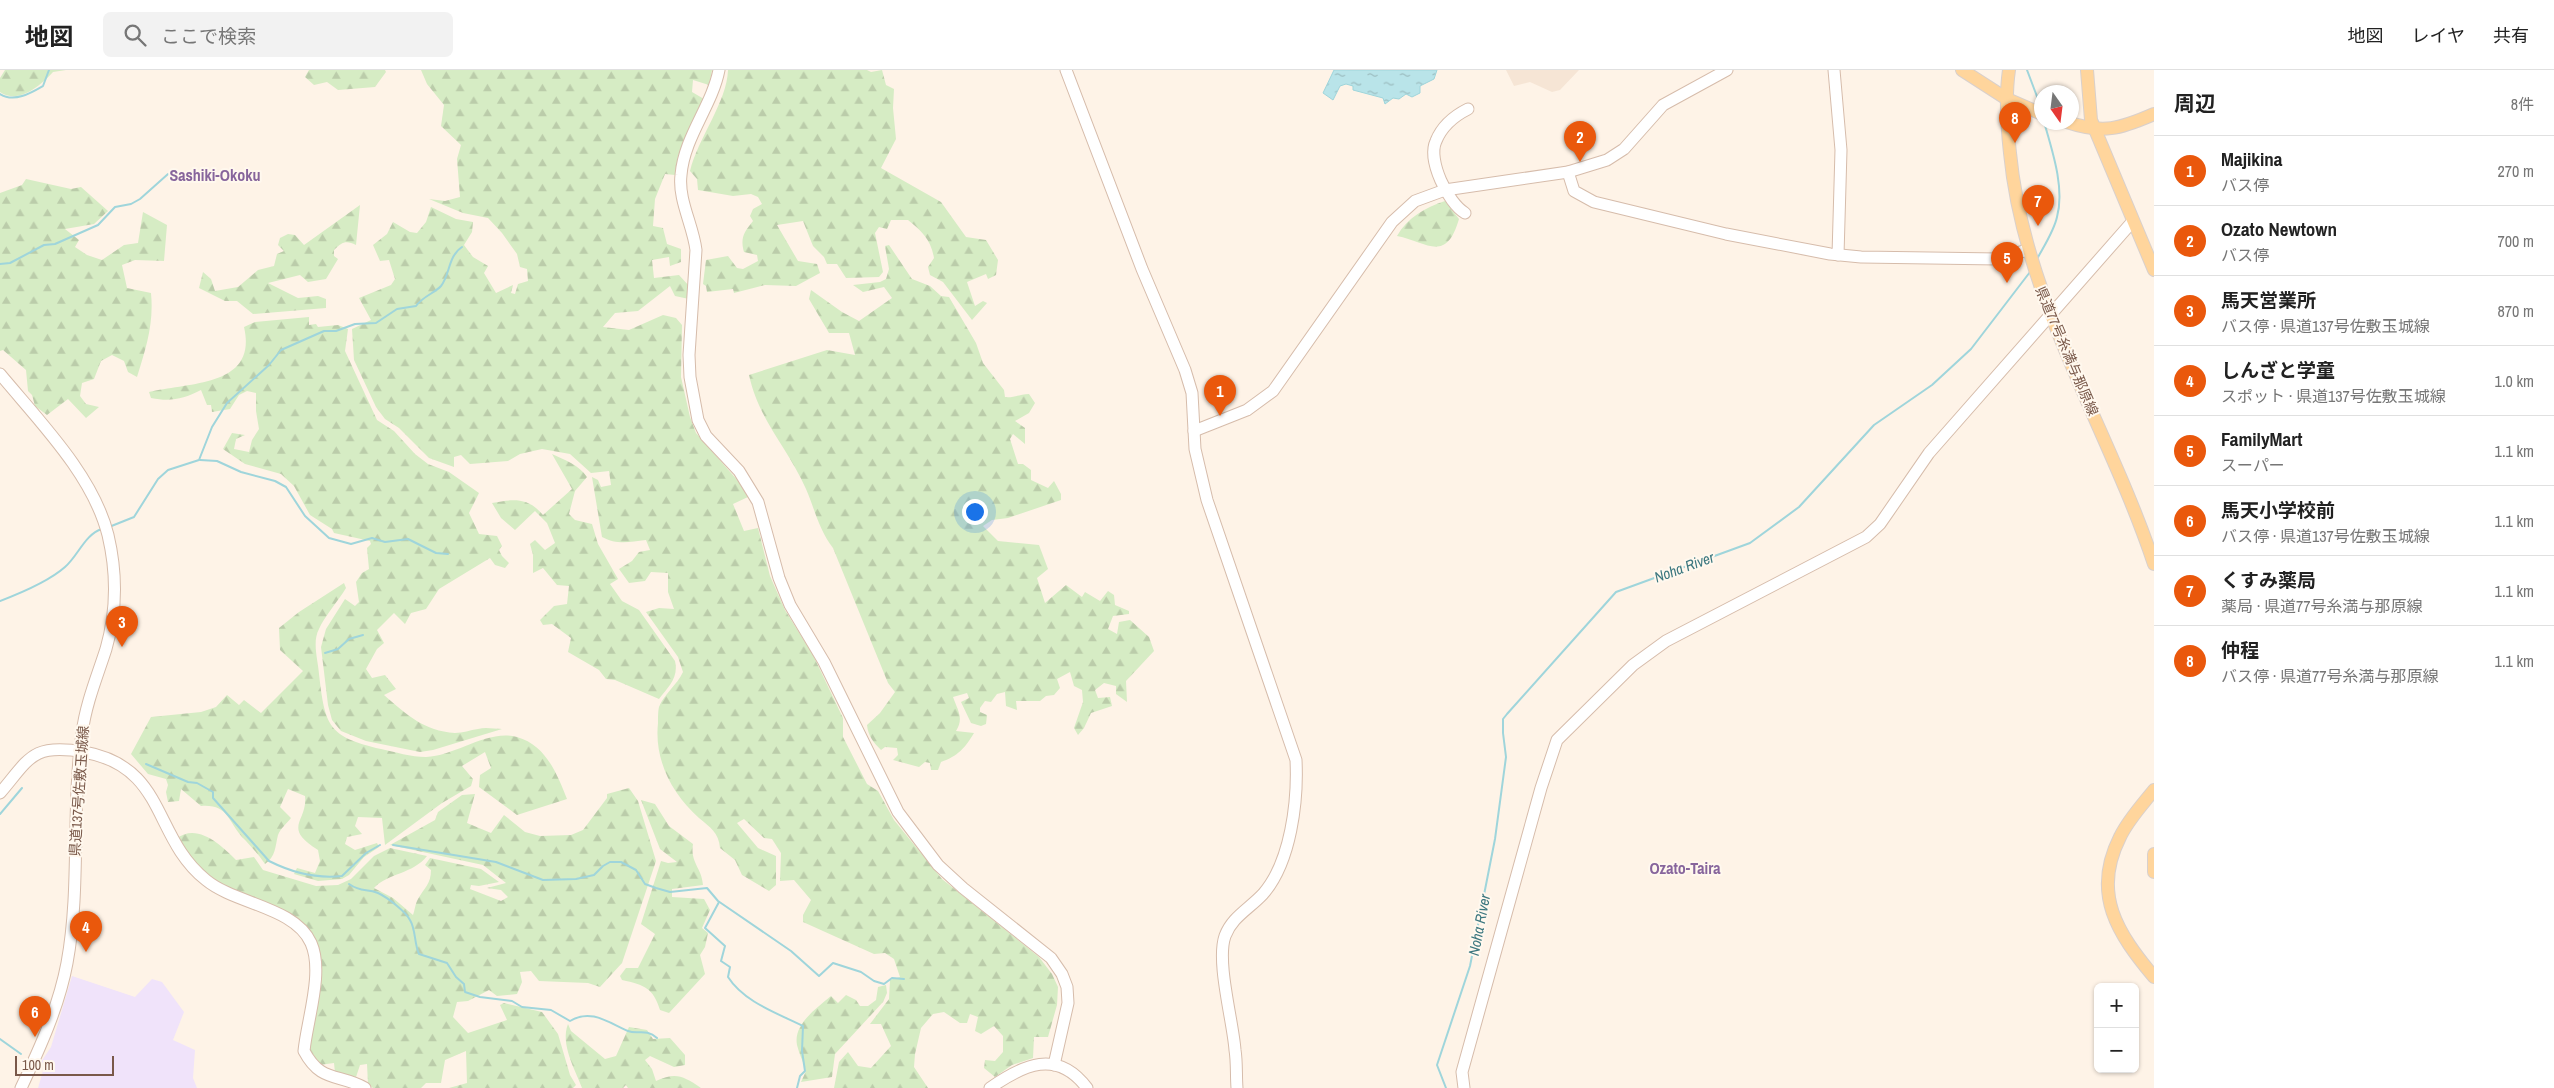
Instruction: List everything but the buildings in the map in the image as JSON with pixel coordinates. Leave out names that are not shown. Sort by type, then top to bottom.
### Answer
[{"type":"main road","points":[[1962,70],[2007,99],[2034,111]]},
{"type":"main road","name":"県道77号糸満与那原線","points":[[2009,70],[2007,99],[2011,166],[2027,250],[2049,316],[2126,487],[2154,564]]},
{"type":"main road","points":[[2087,70],[2091,120],[2154,270]]},
{"type":"main road","points":[[2079,125],[2095,130],[2109,130],[2154,114]]},
{"type":"main road","points":[[2154,790],[2120,836],[2114,853],[2109,892],[2120,933],[2154,977]]},
{"type":"main road","points":[[2154,855],[2154,872]]},
{"type":"street","points":[[719,70],[716,88],[693,136],[681,174],[682,196],[694,234],[696,250],[689,354],[690,376],[698,420],[706,436],[740,471],[758,502],[779,578],[790,604],[824,662],[898,812],[938,865],[963,888],[1051,958],[1062,974],[1067,987],[1068,1003],[1054,1065]]},
{"type":"street","points":[[1066,70],[1142,269],[1185,370],[1192,392],[1195,449],[1207,500],[1296,760],[1297,787],[1286,849],[1276,876],[1262,894],[1232,921],[1224,937],[1222,956],[1236,1051],[1236,1088]]},
{"type":"street","points":[[1194,431],[1247,410],[1273,391],[1392,222],[1415,201],[1444,190],[1568,172],[1598,164],[1616,155],[1663,105],[1727,70]]},
{"type":"street","points":[[1834,70],[1841,150],[1838,255]]},
{"type":"street","points":[[1465,213],[1453,204],[1444,190],[1434,154],[1434,143],[1443,127],[1458,114],[1468,109]]},
{"type":"street","points":[[1568,172],[1574,191],[1594,202],[1726,234],[1838,255],[1998,259],[2027,250]]},
{"type":"street","points":[[1464,1088],[1462,1072],[1541,788],[1557,740],[1633,665],[1666,641],[1866,537],[1880,524],[1929,453],[2133,221]]},
{"type":"street","name":"県道137号佐敷玉城線","points":[[0,374],[84,480],[106,527],[115,576],[114,614],[105,651],[88,701],[79,752],[72,925],[67,961],[53,1015],[21,1088]]},
{"type":"street","points":[[0,793],[27,760],[36,753],[61,749],[119,763],[140,780],[184,857],[211,884],[239,898],[284,916],[305,932],[312,944],[316,967],[304,1051],[310,1063],[320,1072],[365,1088]]},
{"type":"street","points":[[990,1088],[1024,1067],[1046,1063],[1071,1073],[1087,1088]]},
{"type":"shaded area","points":[[1506,70],[1579,70],[1560,90],[1552,92],[1530,82],[1514,86]]},
{"type":"shaded area","points":[[72,976],[135,997],[152,979],[162,982],[184,1012],[173,1040],[195,1050],[193,1078],[197,1088],[38,1088],[45,1064],[41,1062],[51,1047]]},
{"type":"green space","points":[[5,70],[66,70],[53,72],[29,92],[15,96],[0,92],[0,78]]},
{"type":"green space","points":[[309,70],[385,70],[386,72],[375,87],[338,90],[327,82],[314,85],[305,77]]},
{"type":"green space","points":[[421,70],[712,70],[709,85],[693,80],[692,92],[704,99],[678,156],[675,175],[665,174],[655,199],[653,226],[663,228],[667,244],[681,249],[681,262],[670,266],[669,257],[652,260],[654,278],[679,275],[690,287],[689,299],[675,296],[670,286],[638,311],[615,313],[603,327],[629,330],[663,315],[676,318],[682,325],[681,377],[690,417],[696,433],[739,482],[748,497],[733,504],[744,531],[758,528],[770,576],[785,610],[813,655],[843,718],[843,737],[867,784],[878,791],[894,820],[942,879],[1039,957],[1052,974],[1058,987],[1057,1005],[1048,1037],[1034,1037],[1033,1058],[1012,1065],[995,1077],[984,1068],[985,1060],[995,1061],[1003,1052],[1003,1036],[994,1026],[981,1034],[975,1031],[978,1017],[970,1014],[967,1023],[960,1023],[944,1012],[933,1014],[921,1028],[915,1054],[914,1067],[928,1088],[834,1088],[839,1062],[848,1052],[858,1066],[871,1068],[891,1046],[881,1024],[870,1024],[889,999],[890,980],[900,977],[894,959],[885,953],[874,954],[803,922],[803,915],[811,900],[794,880],[780,881],[781,853],[772,839],[764,838],[744,819],[737,823],[758,848],[776,856],[776,885],[769,891],[742,875],[735,860],[720,848],[718,838],[713,831],[689,809],[673,787],[662,763],[659,750],[658,713],[661,702],[683,672],[678,657],[646,612],[659,608],[674,609],[668,592],[668,573],[651,572],[645,581],[629,583],[619,569],[632,561],[639,552],[650,550],[646,540],[618,542],[602,537],[592,477],[598,480],[601,487],[611,485],[609,471],[591,473],[570,454],[542,449],[520,454],[508,461],[470,464],[461,455],[454,457],[454,467],[429,458],[399,428],[385,419],[376,407],[354,360],[352,329],[371,320],[359,298],[391,285],[395,279],[389,260],[380,261],[373,245],[387,234],[393,222],[410,232],[417,233],[426,222],[431,207],[456,219],[473,222],[472,232],[464,245],[473,257],[488,266],[484,273],[496,293],[513,285],[511,293],[515,294],[518,284],[528,281],[527,269],[520,267],[517,254],[488,218],[463,213],[429,199],[445,201],[460,197],[457,159],[461,145],[441,126],[444,105],[427,84]]},
{"type":"green space","points":[[728,70],[867,70],[871,72],[882,70],[886,85],[894,89],[893,108],[896,139],[881,168],[941,202],[966,237],[986,240],[998,260],[996,275],[988,279],[986,274],[967,282],[975,306],[983,301],[987,303],[972,320],[943,282],[930,275],[928,267],[934,258],[931,246],[922,232],[908,220],[891,220],[887,229],[879,227],[875,233],[883,272],[879,277],[846,278],[837,264],[827,264],[824,257],[813,246],[803,221],[777,225],[798,261],[817,264],[820,273],[796,286],[765,285],[734,293],[733,289],[707,292],[706,286],[703,284],[706,260],[728,256],[737,268],[743,269],[758,261],[757,255],[744,252],[742,243],[745,232],[753,221],[750,216],[753,209],[762,204],[758,197],[751,194],[733,196],[698,190],[697,179],[690,171],[699,146],[723,95]]},
{"type":"green space","points":[[26,179],[71,189],[81,187],[108,211],[94,224],[65,229],[79,240],[75,247],[87,255],[102,260],[124,245],[138,243],[143,212],[167,225],[164,261],[135,260],[122,265],[127,288],[151,293],[150,326],[137,377],[128,372],[124,361],[112,355],[101,361],[94,379],[82,383],[80,396],[86,404],[99,407],[86,418],[68,399],[47,415],[35,406],[32,395],[28,391],[26,370],[3,350],[0,351],[0,193],[22,185]]},
{"type":"green space","points":[[1445,201],[1459,219],[1454,233],[1442,246],[1434,247],[1397,236],[1406,224],[1418,214],[1431,206]]},
{"type":"green space","points":[[360,205],[356,245],[344,243],[334,250],[334,256],[338,259],[326,279],[308,282],[300,275],[268,283],[298,298],[318,296],[326,299],[326,308],[253,314],[237,301],[225,301],[199,288],[203,272],[211,279],[215,291],[238,287],[258,270],[274,266],[277,254],[284,251],[278,245],[280,238],[288,234],[295,235],[304,245]]},
{"type":"green space","points":[[889,245],[912,279],[930,286],[941,296],[949,297],[976,343],[983,363],[1004,390],[1005,397],[1029,394],[1035,403],[1029,413],[1015,421],[1025,428],[1025,444],[1013,434],[1010,439],[1018,464],[1023,464],[1031,470],[1031,480],[1048,488],[1054,481],[1061,494],[1061,500],[1008,518],[992,520],[983,526],[998,541],[1039,545],[1048,569],[1037,578],[1045,603],[1066,585],[1082,597],[1085,592],[1100,601],[1108,591],[1114,595],[1115,605],[1129,611],[1129,614],[1113,616],[1108,629],[1117,634],[1119,622],[1130,620],[1149,637],[1154,651],[1126,681],[1127,702],[1116,694],[1116,686],[1104,683],[1095,690],[1098,698],[1110,697],[1112,706],[1091,713],[1084,728],[1078,735],[1074,728],[1083,702],[1082,690],[1074,686],[1070,672],[1057,679],[1060,688],[1054,695],[1046,696],[1040,701],[1016,701],[1017,710],[1006,706],[1005,692],[997,694],[991,702],[985,701],[980,708],[980,712],[987,715],[986,724],[981,726],[971,723],[961,702],[969,698],[967,693],[953,697],[960,718],[956,731],[974,733],[960,751],[941,762],[938,770],[931,770],[930,763],[925,762],[919,767],[893,760],[898,755],[897,748],[885,747],[881,750],[870,736],[867,725],[880,713],[895,692],[888,683],[833,548],[821,527],[806,489],[760,406],[749,375],[827,350],[855,355],[849,333],[829,333],[809,299],[811,290],[842,312],[859,321],[892,298],[884,287],[863,292],[853,285],[880,282],[886,279],[889,269],[885,246]]},
{"type":"green space","points":[[309,317],[309,325],[316,324],[318,327],[338,325],[348,329],[345,351],[377,420],[394,431],[415,454],[428,464],[449,472],[479,493],[469,513],[479,534],[497,536],[502,546],[499,550],[509,563],[505,568],[495,565],[490,558],[439,589],[426,609],[411,613],[405,624],[394,613],[377,630],[384,643],[377,649],[366,669],[372,678],[385,675],[396,689],[384,695],[416,721],[434,729],[444,732],[461,733],[484,728],[502,729],[433,750],[420,752],[366,741],[341,731],[332,720],[328,705],[321,647],[326,629],[345,599],[355,606],[359,602],[356,582],[362,573],[369,569],[367,548],[371,544],[370,541],[334,533],[332,529],[310,515],[294,486],[281,474],[245,464],[223,449],[232,433],[245,435],[236,439],[234,449],[249,452],[252,440],[259,429],[256,393],[247,391],[239,395],[230,409],[212,412],[211,405],[207,405],[201,390],[177,399],[151,398],[149,392],[200,383],[231,371],[241,361],[246,347],[244,327],[255,322]]},
{"type":"green space","points":[[552,454],[576,466],[587,477],[575,491],[569,514],[575,520],[592,524],[598,544],[618,579],[610,584],[622,601],[639,610],[675,661],[674,677],[659,699],[615,680],[606,679],[599,670],[568,652],[571,638],[552,624],[543,625],[540,620],[554,606],[567,604],[569,586],[557,585],[543,568],[533,573],[533,555],[530,544],[535,540],[545,550],[555,543],[547,523],[535,511],[515,530],[501,518],[492,503],[513,500],[526,502],[543,515],[572,489]]},
{"type":"green space","points":[[344,583],[346,588],[321,624],[316,640],[324,706],[332,726],[340,734],[350,740],[363,744],[403,754],[426,757],[437,756],[494,737],[517,737],[527,741],[543,754],[559,780],[567,799],[517,815],[479,787],[480,775],[491,768],[485,752],[462,766],[473,779],[471,786],[442,803],[385,845],[382,818],[358,817],[355,826],[362,834],[347,837],[345,844],[355,850],[377,843],[379,847],[364,857],[349,875],[342,879],[318,881],[294,874],[297,868],[315,873],[320,861],[318,850],[301,836],[298,830],[305,805],[305,796],[288,789],[280,807],[291,818],[279,833],[273,854],[265,864],[222,811],[210,806],[201,806],[181,789],[179,801],[168,802],[166,779],[148,774],[131,754],[151,717],[201,712],[216,707],[227,695],[239,705],[244,700],[261,713],[303,671],[280,650],[279,628],[299,612]]},
{"type":"green space","points":[[629,788],[638,801],[656,861],[622,963],[600,987],[588,983],[539,981],[531,971],[520,972],[522,982],[517,994],[497,996],[489,990],[468,1001],[457,1002],[453,1017],[468,1033],[507,1020],[500,1005],[504,1003],[542,1012],[558,1034],[570,1075],[576,1085],[573,1088],[449,1088],[467,1083],[466,1051],[445,1060],[441,1083],[426,1083],[421,1088],[373,1088],[368,1084],[367,1064],[360,1065],[356,1077],[335,1073],[334,1063],[319,1065],[312,1057],[309,1048],[309,1027],[317,985],[305,928],[206,876],[176,839],[184,834],[200,834],[216,842],[236,860],[254,857],[263,870],[316,886],[338,885],[351,879],[374,856],[390,848],[427,856],[415,866],[386,879],[374,888],[393,898],[413,915],[417,901],[430,879],[431,870],[425,865],[430,858],[481,869],[499,882],[479,886],[471,885],[470,889],[501,901],[508,897],[501,890],[487,888],[506,883],[483,865],[390,845],[435,820],[438,812],[462,795],[475,794],[467,823],[491,833],[504,815],[525,832],[540,836],[571,835],[583,830],[607,798],[607,794]]},
{"type":"green space","points":[[641,800],[655,804],[669,826],[693,844],[693,856],[701,874],[703,885],[672,889],[672,897],[704,899],[710,910],[702,928],[708,933],[705,947],[700,955],[705,974],[669,1013],[660,1010],[651,992],[642,986],[622,980],[620,976],[626,968],[638,968],[655,934],[641,924],[661,861],[668,863],[677,862],[660,849]]},
{"type":"green space","points":[[886,985],[887,993],[883,1002],[835,1054],[832,1077],[801,1082],[806,1071],[797,1045],[797,1037],[802,1023],[807,1017],[831,996],[838,1003],[846,995],[856,1000],[860,1006],[868,1006],[876,1000],[878,987]]},
{"type":"green space","points":[[568,1024],[571,1031],[605,1059],[616,1056],[629,1027],[647,1030],[653,1039],[670,1038],[685,1055],[685,1065],[674,1067],[650,1056],[645,1060],[652,1069],[656,1081],[674,1076],[684,1078],[701,1088],[628,1088],[626,1085],[623,1088],[582,1088],[567,1048],[566,1032]]},
{"type":"water","points":[[1334,70],[1437,70],[1434,79],[1420,86],[1420,93],[1412,97],[1406,94],[1399,99],[1393,98],[1385,104],[1383,98],[1353,90],[1353,86],[1346,84],[1340,86],[1333,100],[1323,93]]},
{"type":"waterway","points":[[0,94],[11,98],[33,91],[43,86],[49,70]]},
{"type":"waterway","name":"Noha River","points":[[2027,70],[2034,88]]},
{"type":"waterway","name":"Noha River","points":[[2037,259],[2054,228],[2059,206],[2059,182],[2046,130]]},
{"type":"waterway","points":[[0,264],[10,263],[44,245],[55,244],[98,225],[115,207],[131,204],[140,199],[168,174]]},
{"type":"waterway","points":[[109,527],[134,517],[158,479],[168,470],[199,460],[212,427],[227,403],[269,365],[281,350],[324,331],[336,331],[355,324],[376,323],[397,309],[416,306],[441,286],[454,255],[462,247]]},
{"type":"waterway","name":"Noha River","points":[[1446,1088],[1437,1065],[1470,966],[1495,839],[1506,757],[1503,719],[1616,592],[1750,543],[1799,507],[1874,425],[1932,385],[1971,349],[2030,272]]},
{"type":"waterway","points":[[200,460],[217,461],[241,472],[275,481],[286,487],[305,516],[329,538],[351,544],[372,538],[385,542],[408,539],[436,553],[448,554]]},
{"type":"waterway","points":[[0,601],[51,578],[70,562],[86,540],[102,529]]},
{"type":"waterway","points":[[325,653],[338,649],[349,639],[363,635]]},
{"type":"waterway","points":[[146,764],[188,782],[197,783],[213,792],[213,798],[269,861],[287,869],[314,876],[342,876],[366,853],[380,845]]},
{"type":"waterway","points":[[0,814],[22,788]]},
{"type":"waterway","points":[[393,845],[496,862],[543,880],[576,879],[594,875],[610,862],[621,862],[636,870],[645,884],[656,888],[670,892],[707,888],[718,901],[791,951],[819,976],[833,963],[861,972],[874,981],[884,984],[892,978],[904,979]]},
{"type":"waterway","points":[[349,884],[378,893],[400,909],[412,924],[419,954],[447,963],[456,977],[464,984],[465,992],[480,997],[512,1001],[522,1007],[551,1010],[570,1021],[578,1017],[593,1016],[628,1031],[645,1032],[657,1038]]},
{"type":"waterway","points":[[719,902],[705,928],[725,946],[721,961],[730,967],[728,977],[735,986],[752,1000],[803,1026],[802,1051],[805,1071],[800,1076],[797,1088]]},
{"type":"waterway","points":[[0,1039],[21,1054]]},
{"type":"place","name":"仲程","points":[[2015,143]]},
{"type":"place","name":"Ozato Newtown","points":[[1580,162]]},
{"type":"place","name":"くすみ薬局","points":[[2038,226]]},
{"type":"place","name":"FamilyMart","points":[[2007,283]]},
{"type":"place","name":"Majikina","points":[[1220,416]]},
{"type":"place","name":"馬天営業所","points":[[122,647]]},
{"type":"place","name":"しんざと学童","points":[[86,952]]},
{"type":"place","name":"馬天小学校前","points":[[35,1037]]},
{"type":"district","name":"Sashiki-Okoku","points":[[215,175]]},
{"type":"district","name":"Ozato-Taira","points":[[1685,868]]}]
